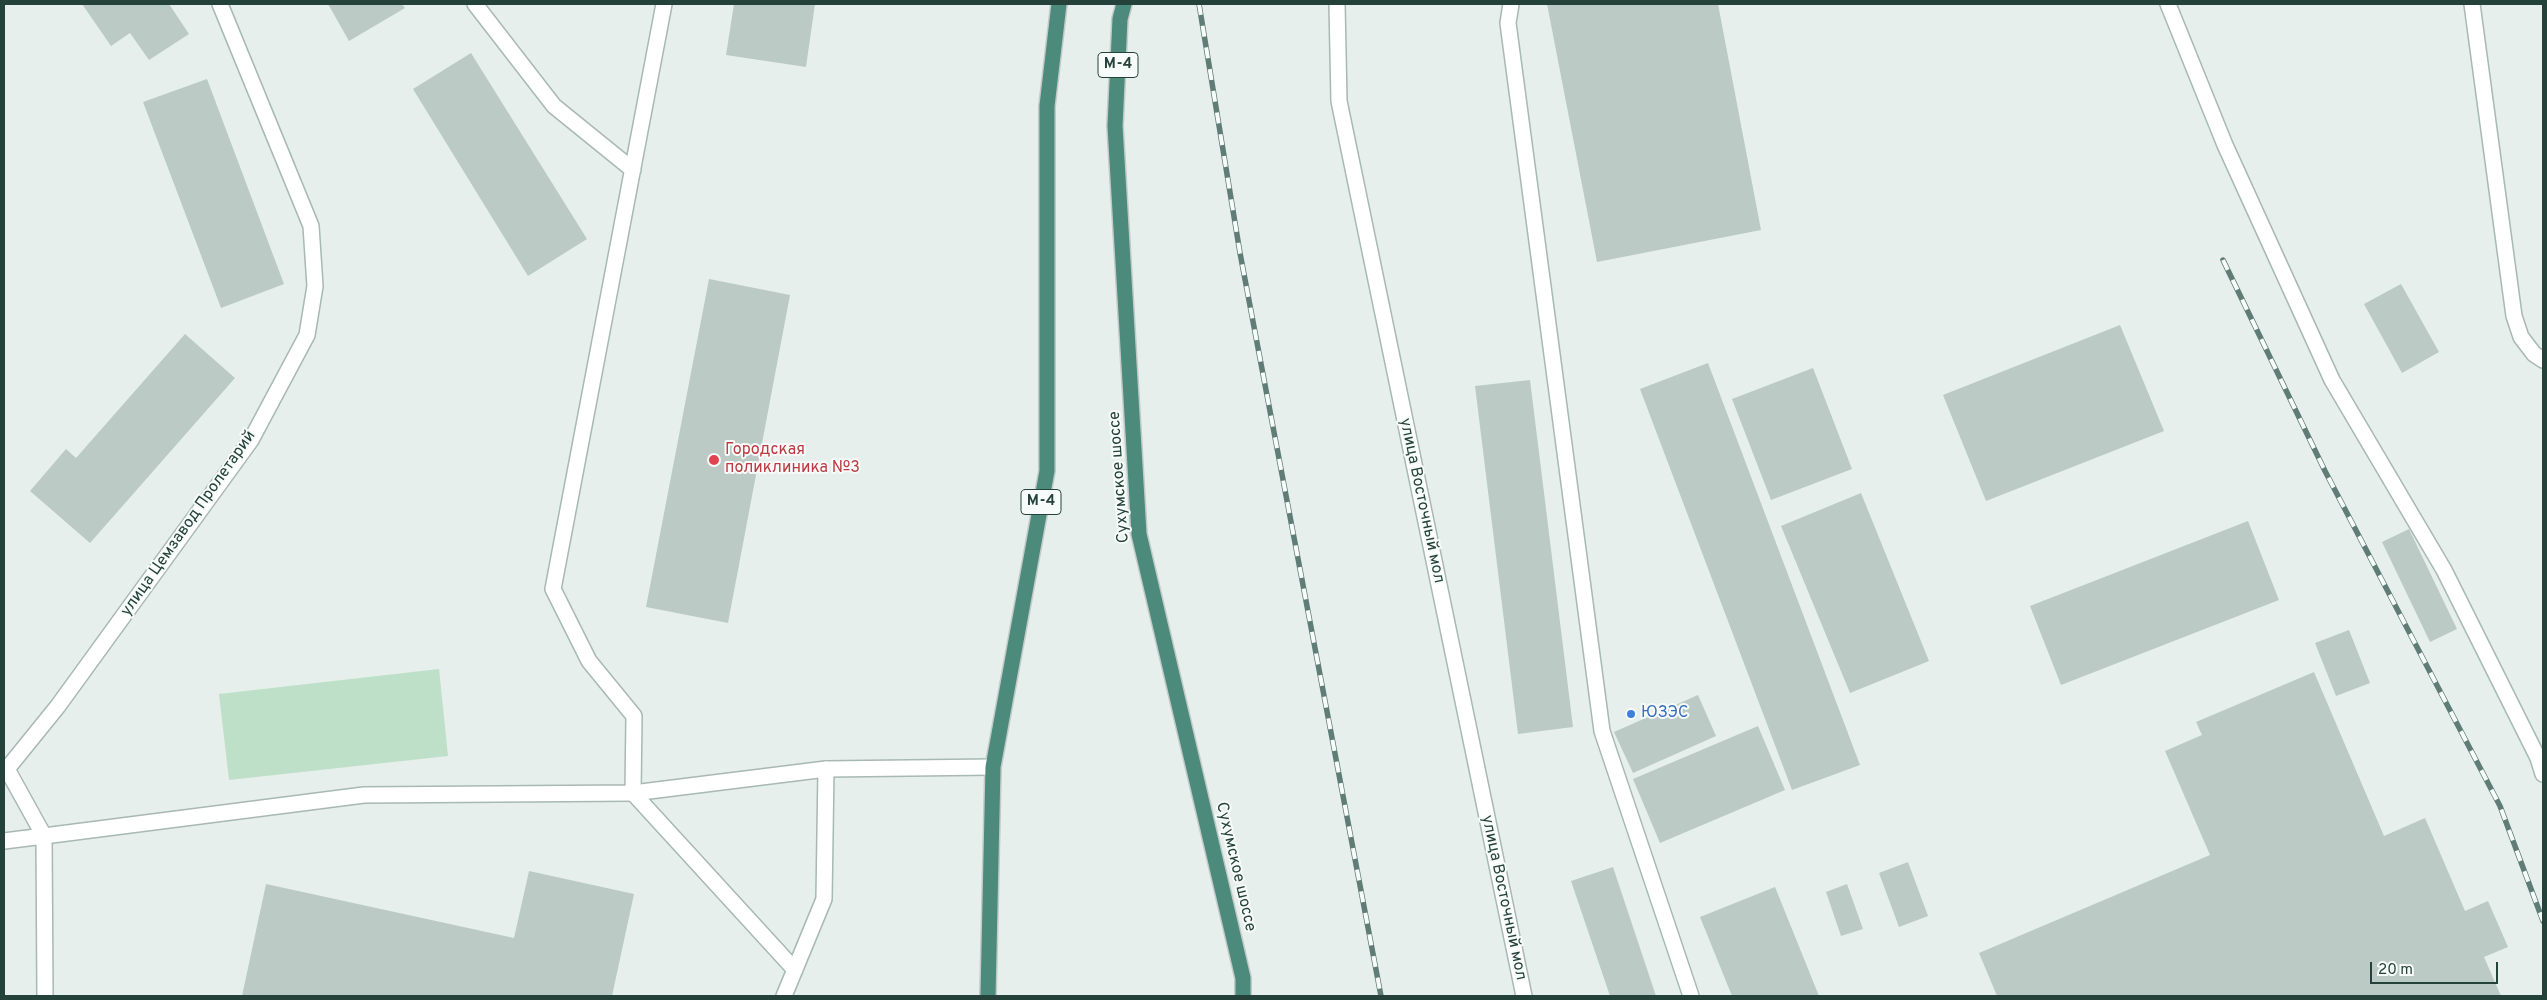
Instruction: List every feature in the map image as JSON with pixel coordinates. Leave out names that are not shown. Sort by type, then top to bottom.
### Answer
[{"type":"highway","name":"М-4","points":[[988,996],[993,767],[1047,470],[1047,106],[1059,4]]},
{"type":"highway","name":"Сухумское шоссе","points":[[1124,4],[1120,19],[1115,126],[1139,534],[1243,978],[1243,996]]},
{"type":"street","name":"улица Цемзавод Пролетарий","points":[[45,996],[44,836],[5,767],[58,706],[251,440],[307,335],[315,286],[311,226],[220,4]]},
{"type":"street","points":[[475,4],[554,106],[632,170]]},
{"type":"street","points":[[664,4],[553,589],[589,660],[634,716],[633,793],[795,970]]},
{"type":"street","name":"улица Восточный мол","points":[[1337,4],[1339,101],[1524,996]]},
{"type":"street","points":[[1511,4],[1508,23],[1602,731],[1691,996]]},
{"type":"street","points":[[2168,4],[2226,145],[2332,380],[2444,570],[2538,758],[2543,774]]},
{"type":"street","points":[[2472,4],[2514,316],[2521,337],[2534,354],[2543,360]]},
{"type":"street","points":[[4,841],[364,795],[633,793],[826,769],[993,767]]},
{"type":"street","points":[[784,996],[824,899],[826,769]]},
{"type":"green space","points":[[439,669],[448,756],[229,780],[219,694]]},
{"type":"building","points":[[82,4],[169,4],[189,34],[149,60],[130,33],[111,46]]},
{"type":"building","points":[[328,4],[402,4],[405,8],[349,41]]},
{"type":"building","points":[[734,4],[815,4],[806,67],[726,55]]},
{"type":"building","points":[[1547,4],[1718,4],[1761,230],[1597,262]]},
{"type":"building","points":[[471,53],[587,239],[528,276],[413,89]]},
{"type":"building","points":[[207,79],[284,284],[221,308],[143,102]]},
{"type":"building","points":[[709,279],[790,295],[728,623],[646,607]]},
{"type":"building","points":[[2401,284],[2439,352],[2402,373],[2364,304]]},
{"type":"building","points":[[2120,325],[2164,431],[1986,501],[1943,395]]},
{"type":"building","points":[[185,334],[235,378],[90,543],[30,491],[66,449],[76,458]]},
{"type":"building","points":[[1708,363],[1860,765],[1792,790],[1640,389]]},
{"type":"building","points":[[1813,368],[1852,469],[1771,500],[1732,399]]},
{"type":"building","points":[[1530,380],[1573,727],[1518,734],[1475,386]]},
{"type":"building","points":[[1861,493],[1929,661],[1850,693],[1781,526]]},
{"type":"building","points":[[2248,521],[2279,600],[2061,685],[2030,606]]},
{"type":"building","points":[[2409,529],[2457,629],[2430,642],[2382,542]]},
{"type":"building","points":[[2349,630],[2370,683],[2336,696],[2315,643]]},
{"type":"building","points":[[2314,672],[2384,836],[2425,818],[2465,911],[2488,901],[2508,947],[2484,957],[2501,996],[1997,996],[1979,953],[2210,855],[2165,751],[2202,735],[2196,722]]},
{"type":"building","points":[[1698,695],[1716,736],[1633,773],[1614,732]]},
{"type":"building","points":[[1758,726],[1785,790],[1660,843],[1633,779]]},
{"type":"building","points":[[1908,862],[1928,916],[1899,927],[1879,873]]},
{"type":"building","points":[[1613,867],[1656,996],[1610,996],[1571,881]]},
{"type":"building","points":[[529,871],[634,894],[612,996],[242,996],[266,884],[514,938]]},
{"type":"building","points":[[1847,884],[1863,929],[1841,936],[1826,892]]},
{"type":"building","points":[[1775,887],[1819,996],[1732,996],[1700,917]]},
{"type":"railway","points":[[1199,4],[1240,253],[1381,996]]},
{"type":"railway","points":[[2223,260],[2325,471],[2500,806],[2543,921]]},
{"type":"place","name":"Городская поликлиника №3","points":[[714,460]]},
{"type":"place","name":"ЮЗЭС","points":[[1631,714]]}]
